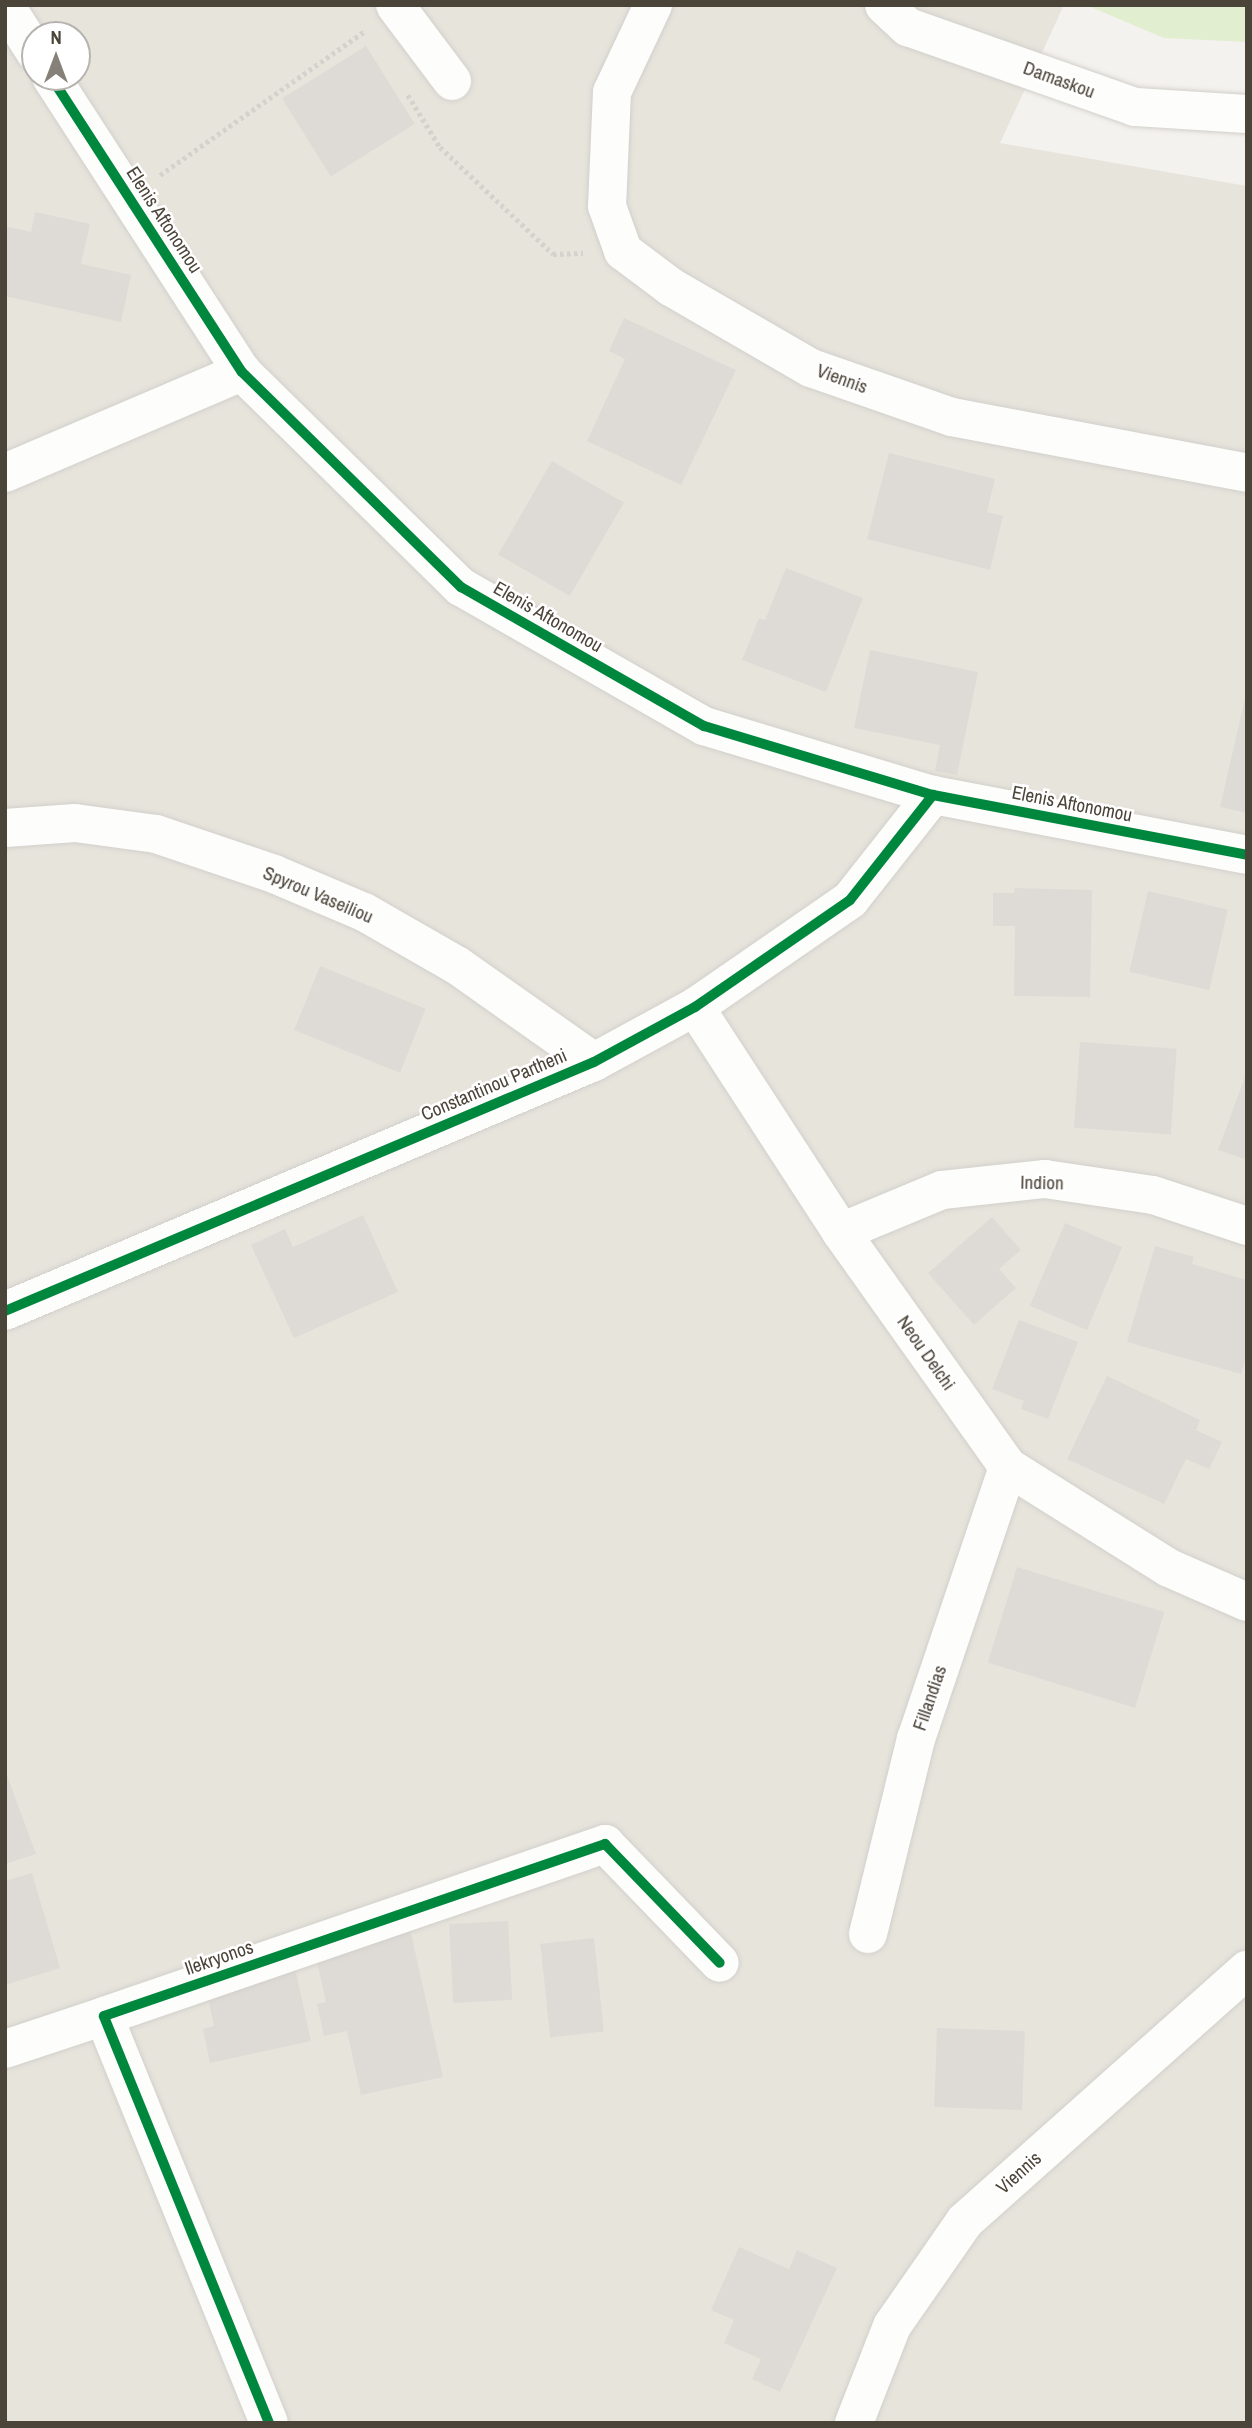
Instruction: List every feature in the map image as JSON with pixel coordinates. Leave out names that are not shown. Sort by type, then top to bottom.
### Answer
[{"type":"street","points":[[5,5],[21,30]]},
{"type":"street","points":[[394,5],[452,81]]},
{"type":"street","points":[[623,251],[607,206],[612,92],[653,5]]},
{"type":"street","name":"Damaskou","points":[[884,5],[908,27],[1135,107],[1247,114]]},
{"type":"street","name":"Elenis Aftonomou","points":[[60,91],[242,372],[461,587],[704,726],[933,795],[1247,855]]},
{"type":"street","name":"Viennis","points":[[623,251],[671,287],[811,368],[952,417],[1247,473]]},
{"type":"street","points":[[5,473],[242,372]]},
{"type":"street","name":"Constantinou Partheni","points":[[5,1311],[594,1062],[695,1007],[850,900],[933,795]]},
{"type":"street","name":"Spyrou Vaseiliou","points":[[5,828],[75,823],[156,835],[274,874],[364,912],[458,966],[594,1062]]},
{"type":"street","name":"Neou Delchi","points":[[695,1007],[841,1232],[1008,1467],[1169,1568],[1247,1602]]},
{"type":"street","name":"Indion","points":[[841,1232],[942,1190],[1045,1179],[1153,1195],[1247,1226]]},
{"type":"street","name":"Fillandias","points":[[868,1934],[916,1740],[1008,1467]]},
{"type":"street","name":"Ilekryonos","points":[[104,2016],[605,1844],[720,1963]]},
{"type":"street","name":"Viennis","points":[[854,2423],[892,2326],[965,2221],[1247,1970]]},
{"type":"street","points":[[5,2049],[104,2016],[269,2423]]},
{"type":"path","points":[[128,197],[368,29],[375,40]]},
{"type":"path","points":[[404,88],[440,147],[553,254],[623,251]]},
{"type":"shaded area","points":[[5,5],[1064,5],[1000,143],[1247,186],[1247,2423],[5,2423]]},
{"type":"green space","points":[[1086,5],[1247,5],[1247,42],[1164,38]]},
{"type":"building","points":[[366,46],[415,124],[331,176],[282,98]]},
{"type":"building","points":[[35,212],[90,224],[81,264],[131,275],[121,322],[5,296],[5,226],[31,232]]},
{"type":"building","points":[[624,318],[736,370],[681,485],[587,441],[625,359],[609,351]]},
{"type":"building","points":[[889,453],[995,479],[987,512],[1003,516],[990,570],[867,539]]},
{"type":"building","points":[[552,461],[624,503],[570,596],[498,555]]},
{"type":"building","points":[[786,568],[863,598],[826,692],[742,660],[759,618],[765,620]]},
{"type":"building","points":[[870,650],[978,672],[957,775],[935,771],[940,745],[854,728]]},
{"type":"building","points":[[1247,694],[1247,813],[1220,807]]},
{"type":"building","points":[[1015,888],[1092,890],[1090,997],[1014,996],[1015,926],[993,926],[993,893],[1014,893]]},
{"type":"building","points":[[1148,891],[1228,909],[1209,990],[1129,972]]},
{"type":"building","points":[[320,966],[426,1009],[400,1073],[294,1030]]},
{"type":"building","points":[[1080,1042],[1177,1049],[1171,1135],[1074,1128]]},
{"type":"building","points":[[1247,1074],[1247,1160],[1218,1150]]},
{"type":"building","points":[[363,1215],[398,1292],[294,1338],[251,1245],[285,1229],[293,1247]]},
{"type":"building","points":[[992,1217],[1021,1250],[999,1269],[1016,1288],[974,1325],[928,1273]]},
{"type":"building","points":[[1065,1223],[1122,1247],[1087,1330],[1030,1306]]},
{"type":"building","points":[[1155,1246],[1194,1257],[1192,1264],[1247,1280],[1247,1353],[1241,1374],[1127,1342]]},
{"type":"building","points":[[1019,1320],[1078,1342],[1048,1419],[1021,1409],[1024,1401],[992,1389]]},
{"type":"building","points":[[1107,1376],[1200,1420],[1196,1430],[1222,1442],[1209,1469],[1186,1459],[1164,1504],[1067,1459]]},
{"type":"building","points":[[1017,1567],[1164,1612],[1135,1708],[988,1663]]},
{"type":"building","points":[[5,1770],[36,1854],[5,1864]]},
{"type":"building","points":[[32,1873],[60,1968],[5,1985],[5,1881]]},
{"type":"building","points":[[508,1921],[512,2000],[453,2003],[449,1924]]},
{"type":"building","points":[[409,1924],[443,2077],[361,2095],[347,2031],[324,2036],[317,2004],[326,2002],[313,1945]]},
{"type":"building","points":[[594,1938],[604,2031],[550,2037],[540,1944]]},
{"type":"building","points":[[295,1968],[311,2041],[210,2063],[203,2029],[214,2026],[206,1988]]},
{"type":"building","points":[[937,2028],[1025,2031],[1022,2110],[934,2107]]},
{"type":"building","points":[[739,2247],[789,2269],[797,2250],[837,2268],[780,2392],[752,2379],[761,2359],[724,2343],[734,2320],[711,2310]]},
{"type":"cycle path","points":[[60,91],[242,372],[461,587],[704,726],[933,795],[1247,855]]},
{"type":"cycle path","points":[[5,1311],[594,1062],[695,1007],[850,900],[933,795]]},
{"type":"cycle path","points":[[269,2423],[104,2016],[605,1844],[720,1963]]}]
